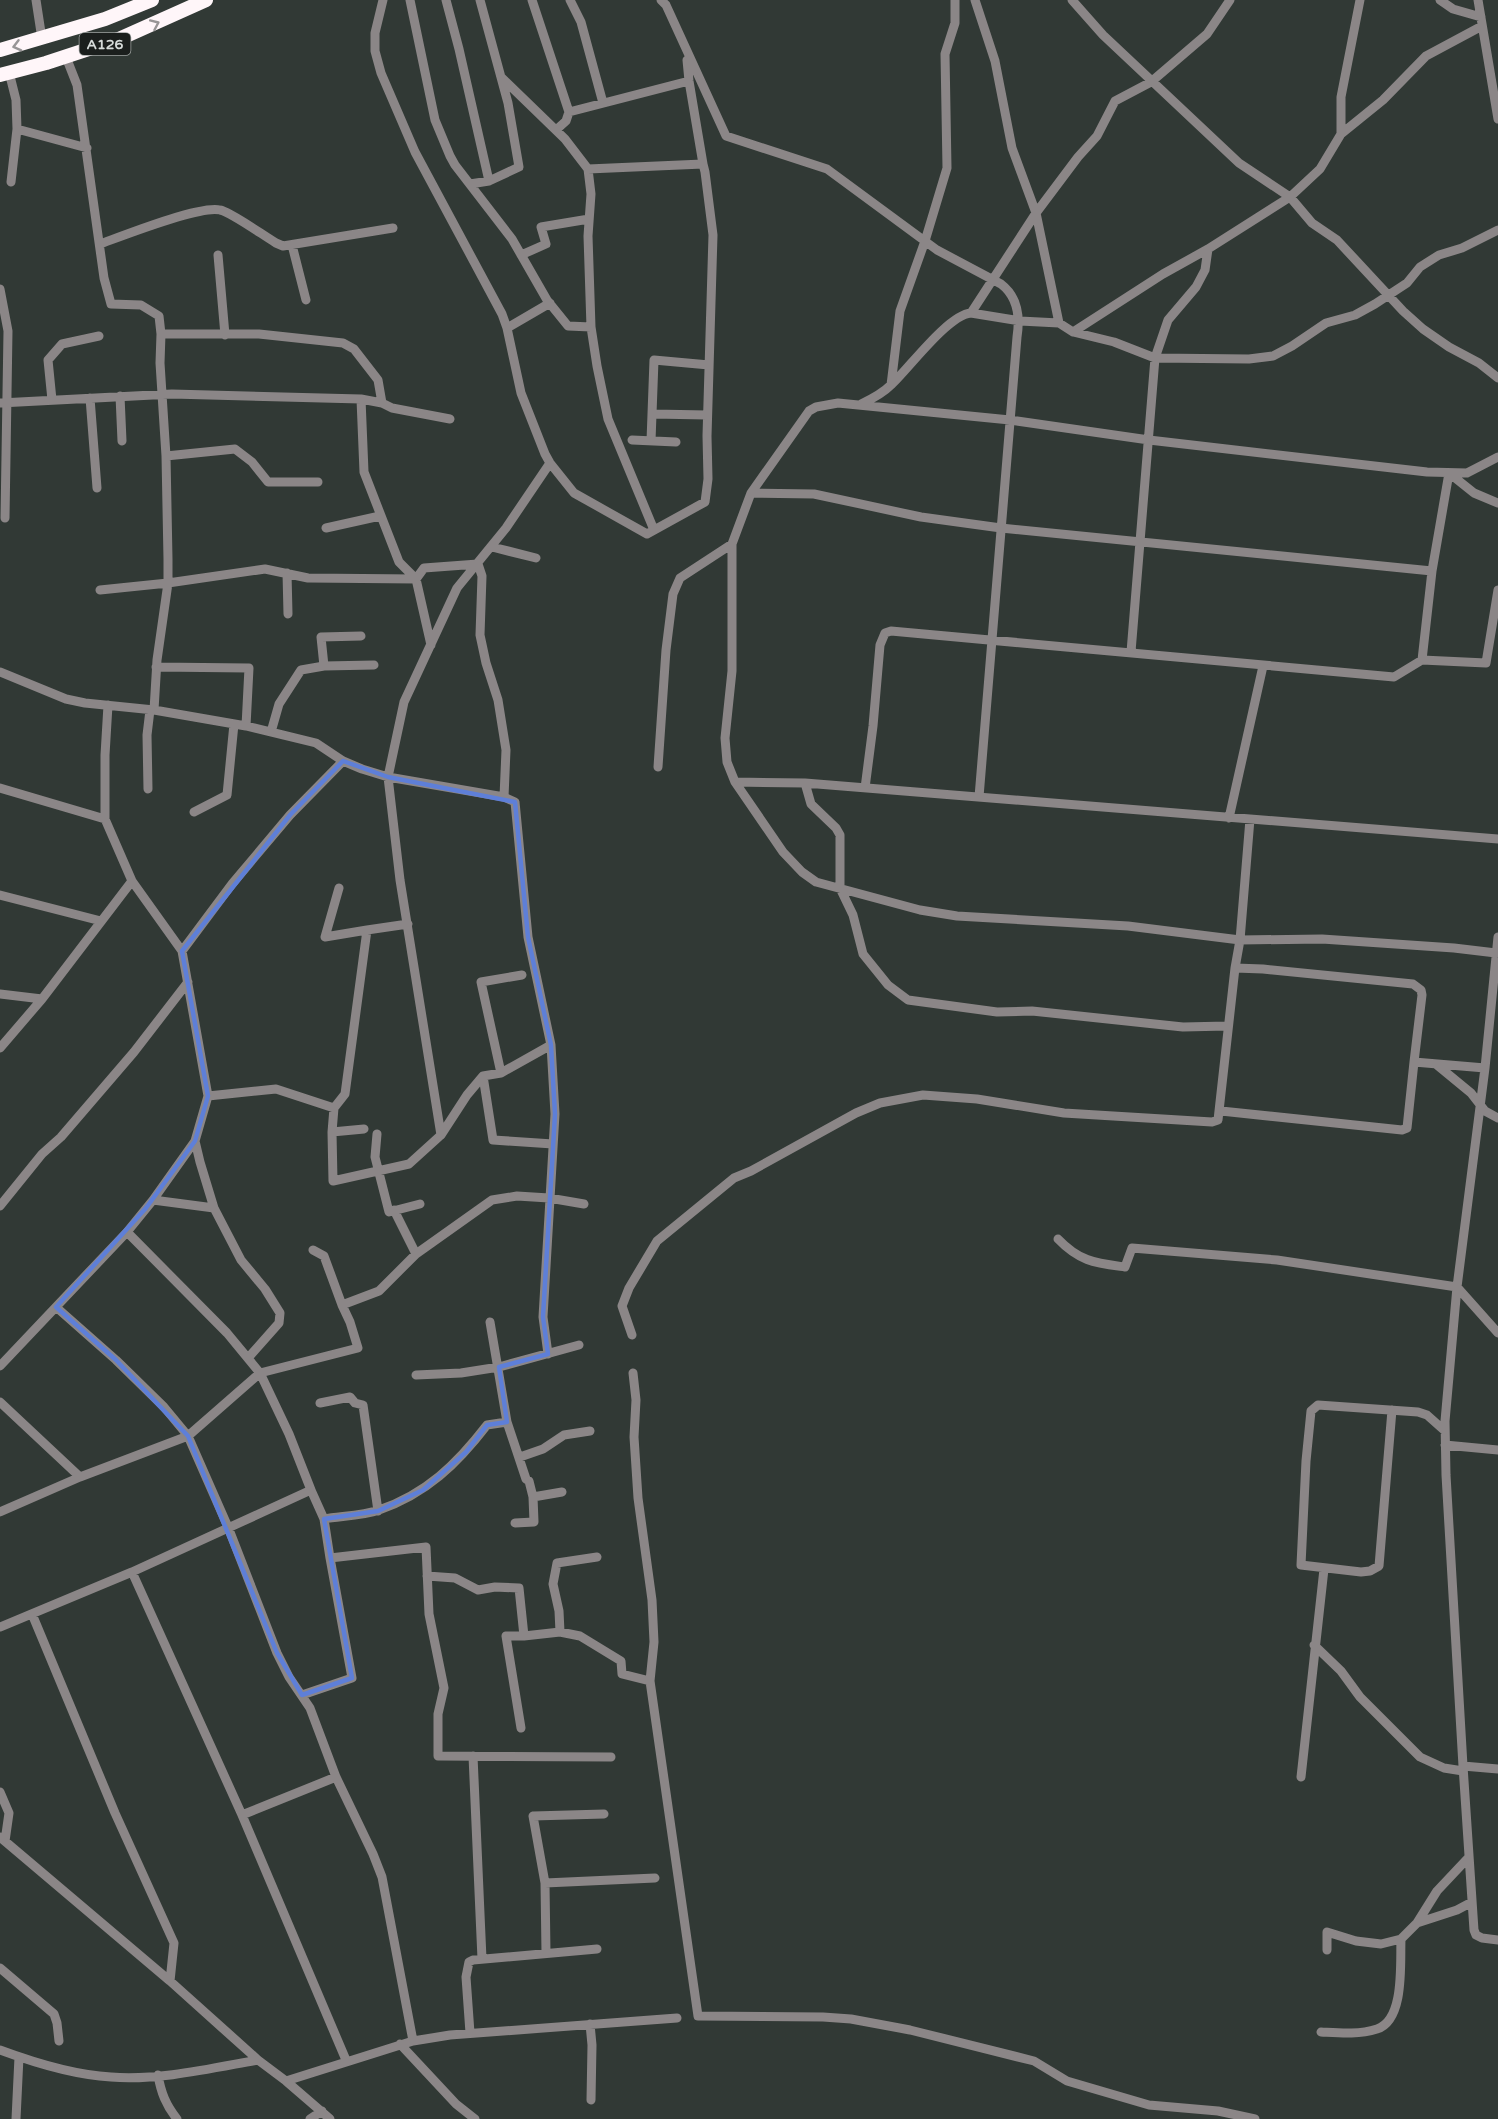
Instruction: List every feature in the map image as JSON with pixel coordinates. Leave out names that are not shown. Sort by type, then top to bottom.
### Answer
[{"type":"highway","name":"A126","points":[[0,50],[105,19],[152,0]]},
{"type":"highway","name":"A126","points":[[5,74],[66,57],[151,26],[206,0]]},
{"type":"street","points":[[36,0],[42,39]]},
{"type":"street","points":[[383,0],[375,33],[375,51],[381,73],[415,152],[502,314],[521,393],[550,463],[574,493],[647,534],[705,502],[708,479],[713,235],[689,81],[687,52]]},
{"type":"street","points":[[410,0],[435,120],[455,165],[512,239],[550,303],[568,326],[591,327]]},
{"type":"street","points":[[446,0],[489,181]]},
{"type":"street","points":[[470,184],[489,181],[519,167],[508,103],[480,0]]},
{"type":"street","points":[[533,0],[568,112],[566,121],[556,130]]},
{"type":"street","points":[[570,0],[580,22],[603,103]]},
{"type":"street","points":[[661,0],[666,5],[726,136],[827,169],[937,250],[1009,290],[1020,321],[979,797]]},
{"type":"street","points":[[891,385],[900,310],[925,241],[947,168],[945,54],[955,23],[955,0]]},
{"type":"street","points":[[975,0],[995,61],[1012,148],[1036,213],[1059,322]]},
{"type":"street","points":[[1072,0],[1103,35],[1151,82],[1239,162],[1290,197],[1312,223],[1337,240],[1423,329],[1449,347],[1479,363],[1498,378]]},
{"type":"street","points":[[971,313],[1036,213],[1078,157],[1097,136],[1115,100],[1151,82],[1207,34],[1230,0]]},
{"type":"street","points":[[1341,134],[1341,97],[1360,0]]},
{"type":"street","points":[[1440,0],[1453,9],[1482,21]]},
{"type":"street","points":[[1478,0],[1498,119]]},
{"type":"street","points":[[1073,332],[1163,273],[1208,249],[1290,197],[1320,169],[1341,134],[1383,100],[1426,56],[1482,21]]},
{"type":"street","points":[[66,57],[77,85],[104,278],[111,304],[141,305],[159,316],[166,456],[168,583],[147,735],[148,789]]},
{"type":"street","points":[[5,74],[16,100],[17,129],[11,182]]},
{"type":"street","points":[[501,77],[566,139],[588,169],[591,194],[589,219],[591,327],[597,366],[608,419],[654,530]]},
{"type":"street","points":[[568,112],[689,81]]},
{"type":"street","points":[[17,129],[87,148]]},
{"type":"street","points":[[588,169],[703,164]]},
{"type":"street","points":[[100,244],[159,223],[213,209],[225,212],[283,246],[393,228]]},
{"type":"street","points":[[521,255],[546,244],[541,226],[589,219]]},
{"type":"street","points":[[861,404],[876,397],[891,385],[949,325],[965,313],[1020,321],[1059,322],[1073,332],[1114,342],[1155,358],[1249,359],[1274,356],[1326,323],[1355,315],[1389,295],[1407,283],[1420,267],[1439,255],[1462,248],[1498,230]]},
{"type":"street","points":[[292,245],[306,300]]},
{"type":"street","points":[[1131,652],[1155,358],[1168,320],[1196,287],[1205,270],[1208,249]]},
{"type":"street","points":[[218,255],[225,335]]},
{"type":"street","points":[[0,289],[8,331],[3,403],[5,518]]},
{"type":"street","points":[[507,328],[550,303]]},
{"type":"street","points":[[161,334],[260,334],[343,343],[354,349],[378,380],[382,403]]},
{"type":"street","points":[[52,400],[48,360],[62,344],[99,336]]},
{"type":"street","points":[[651,441],[654,360],[709,365]]},
{"type":"street","points":[[3,403],[163,395],[361,399],[382,403],[392,408],[450,419]]},
{"type":"street","points":[[120,396],[122,441]]},
{"type":"street","points":[[90,398],[97,488]]},
{"type":"street","points":[[361,399],[364,472],[399,562],[416,579],[431,645]]},
{"type":"street","points":[[1497,953],[1322,939],[1240,940],[1128,926],[957,916],[920,910],[816,882],[802,872],[783,852],[735,782],[725,752],[726,716],[732,671],[732,544],[751,494],[809,411],[827,404],[861,404],[1010,420],[1149,440],[1449,473],[1467,473],[1498,457]]},
{"type":"street","points":[[653,414],[708,415]]},
{"type":"street","points":[[632,440],[676,442]]},
{"type":"street","points":[[166,456],[235,449],[252,462],[268,482],[318,482]]},
{"type":"street","points":[[441,1135],[400,880],[388,777],[404,702],[457,588],[492,547],[550,463]]},
{"type":"street","points":[[1449,473],[1474,493],[1498,503]]},
{"type":"street","points":[[1422,660],[1432,572],[1449,473]]},
{"type":"street","points":[[751,494],[814,494],[921,517],[1001,528],[1432,572]]},
{"type":"street","points":[[326,528],[380,516]]},
{"type":"street","points":[[658,767],[666,650],[673,594],[680,578],[732,544]]},
{"type":"street","points":[[492,547],[536,558]]},
{"type":"street","points":[[416,579],[424,568],[478,564]]},
{"type":"street","points":[[478,564],[482,576],[480,635],[498,700],[507,750],[504,797]]},
{"type":"street","points":[[100,590],[265,569],[308,578],[416,579]]},
{"type":"street","points":[[287,573],[288,614]]},
{"type":"street","points":[[865,788],[880,645],[885,633],[891,631],[1394,677],[1422,660],[1486,663],[1498,590]]},
{"type":"street","points":[[324,666],[321,637],[361,636]]},
{"type":"street","points":[[271,732],[279,704],[301,670],[324,666],[374,665]]},
{"type":"street","points":[[1229,818],[1263,666]]},
{"type":"street","points":[[156,667],[249,668],[246,726]]},
{"type":"street","points":[[0,672],[66,699],[152,710],[246,726],[316,743],[343,761],[362,770],[388,777],[504,797],[515,802],[528,937],[550,1045],[555,1114],[543,1317],[548,1354]]},
{"type":"street","points":[[0,1366],[127,1232],[153,1200],[195,1141],[208,1096],[182,951],[132,882],[105,819],[108,705]]},
{"type":"street","points":[[194,812],[227,795],[234,724]]},
{"type":"street","points":[[182,951],[232,884],[290,815],[343,761]]},
{"type":"street","points":[[735,782],[805,783],[1498,839]]},
{"type":"street","points":[[805,783],[811,804],[837,828],[840,835],[840,888],[853,915],[863,954],[888,986],[908,1000],[997,1012],[1032,1011],[1183,1026],[1227,1026]]},
{"type":"street","points":[[0,788],[105,819]]},
{"type":"street","points":[[632,1335],[622,1306],[629,1288],[657,1241],[734,1178],[752,1171],[856,1113],[880,1103],[941,1095],[1064,1113],[1212,1122],[1218,1120],[1221,1111],[1227,1026],[1240,940],[1250,819]]},
{"type":"street","points":[[0,1048],[42,999],[132,882]]},
{"type":"street","points":[[339,888],[325,937],[408,924]]},
{"type":"street","points":[[0,895],[101,921]]},
{"type":"street","points":[[367,930],[345,1094],[334,1108],[333,1180],[409,1164],[441,1135],[467,1095],[483,1076],[501,1073],[550,1045]]},
{"type":"street","points":[[1498,937],[1481,1108],[1457,1287],[1445,1431],[1472,1902],[1476,1935],[1498,1940]]},
{"type":"street","points":[[1221,1111],[1402,1130],[1407,1128],[1422,995],[1421,990],[1413,984],[1235,968]]},
{"type":"street","points":[[501,1073],[481,982],[522,975]]},
{"type":"street","points":[[0,1206],[42,1154],[61,1137],[134,1052],[188,982]]},
{"type":"street","points":[[0,994],[42,999]]},
{"type":"street","points":[[1414,1062],[1485,1068]]},
{"type":"street","points":[[1436,1064],[1471,1093],[1481,1108],[1498,1118]]},
{"type":"street","points":[[483,1076],[493,1140],[553,1144]]},
{"type":"street","points":[[208,1096],[276,1089],[334,1108]]},
{"type":"street","points":[[1481,1108],[1498,1112]]},
{"type":"street","points":[[332,1132],[364,1129]]},
{"type":"street","points":[[377,1134],[375,1157],[389,1212],[420,1204]]},
{"type":"street","points":[[195,1141],[214,1208],[244,1266],[265,1289],[280,1313],[279,1323],[248,1358]]},
{"type":"street","points":[[342,1305],[379,1291],[416,1254],[492,1200],[517,1196],[549,1198],[584,1204]]},
{"type":"street","points":[[153,1200],[214,1208]]},
{"type":"street","points":[[394,1210],[416,1254]]},
{"type":"street","points":[[127,1232],[227,1333],[260,1373],[289,1434],[324,1519],[352,1678],[302,1695]]},
{"type":"street","points":[[1058,1239],[1071,1252],[1089,1262],[1125,1267],[1132,1248],[1276,1260],[1457,1287],[1498,1333]]},
{"type":"street","points":[[0,1512],[80,1477],[188,1436],[260,1373],[358,1348],[324,1256],[313,1250]]},
{"type":"street","points":[[56,1307],[116,1360],[164,1407],[188,1436],[228,1527],[277,1653],[289,1677],[310,1708],[336,1777],[382,1877],[413,2041]]},
{"type":"street","points":[[490,1322],[507,1422],[533,1497],[534,1522],[515,1522]]},
{"type":"street","points":[[416,1376],[461,1373],[499,1367],[579,1345]]},
{"type":"street","points":[[633,1373],[636,1400],[634,1437],[638,1498],[654,1642],[650,1681],[698,2016],[851,2019],[910,2030],[1034,2061],[1067,2081],[1149,2105],[1218,2111],[1255,2119]]},
{"type":"street","points":[[320,1403],[350,1397],[355,1403],[363,1405],[378,1511]]},
{"type":"street","points":[[0,1402],[80,1477]]},
{"type":"street","points":[[1392,1410],[1379,1566],[1370,1571],[1324,1569],[1301,1565],[1311,1412],[1318,1405],[1392,1410],[1427,1415],[1445,1431]]},
{"type":"street","points":[[324,1519],[378,1511],[423,1490],[466,1452],[487,1425],[507,1422]]},
{"type":"street","points":[[520,1457],[543,1449],[564,1435],[590,1431]]},
{"type":"street","points":[[1445,1445],[1498,1450]]},
{"type":"street","points":[[0,1627],[132,1572],[311,1490]]},
{"type":"street","points":[[533,1497],[562,1492]]},
{"type":"street","points":[[330,1558],[426,1547],[429,1614],[444,1688],[438,1714],[438,1756],[610,1757]]},
{"type":"street","points":[[560,1632],[559,1611],[553,1584],[557,1563],[597,1557]]},
{"type":"street","points":[[1302,1777],[1314,1645],[1324,1569]]},
{"type":"street","points":[[132,1572],[242,1815],[346,2060]]},
{"type":"street","points":[[427,1576],[455,1578],[478,1590],[495,1587],[519,1588],[524,1636]]},
{"type":"street","points":[[32,1614],[115,1813],[174,1942],[170,1982]]},
{"type":"street","points":[[521,1728],[506,1635],[524,1636],[560,1632],[580,1636],[621,1661],[622,1674],[650,1681]]},
{"type":"street","points":[[1314,1645],[1341,1671],[1360,1697],[1420,1757],[1444,1768],[1498,1769]]},
{"type":"street","points":[[473,1756],[482,1959]]},
{"type":"street","points":[[242,1815],[336,1777]]},
{"type":"street","points":[[0,1792],[9,1813],[3,1839],[258,2060],[330,2119]]},
{"type":"street","points":[[546,1953],[545,1883],[533,1816],[604,1814]]},
{"type":"street","points":[[1327,1950],[1327,1932],[1356,1941],[1381,1944],[1401,1939],[1418,1923],[1437,1891],[1469,1857]]},
{"type":"street","points":[[545,1883],[655,1878]]},
{"type":"street","points":[[1418,1923],[1457,1910],[1472,1902]]},
{"type":"street","points":[[1321,2032],[1355,2033],[1379,2028],[1393,2016],[1399,1988],[1401,1939]]},
{"type":"street","points":[[470,2033],[467,1968],[469,1962],[597,1949]]},
{"type":"street","points":[[0,1968],[54,2014],[59,2041]]},
{"type":"street","points":[[286,2081],[346,2060],[413,2041],[470,2033],[677,2018]]},
{"type":"street","points":[[590,2024],[591,2100]]},
{"type":"street","points":[[400,2044],[456,2103],[475,2119]]},
{"type":"street","points":[[0,2050],[84,2074],[113,2078],[196,2071],[258,2060]]},
{"type":"street","points":[[16,2119],[19,2057]]},
{"type":"street","points":[[158,2075],[166,2104],[177,2119]]},
{"type":"street","points":[[310,2119],[322,2111]]},
{"type":"highlighted area","points":[[343,761],[388,777],[515,802],[528,937],[551,1045],[555,1114],[543,1317],[548,1354],[499,1367],[507,1422],[487,1425],[466,1452],[423,1490],[378,1511],[324,1519],[352,1678],[302,1695],[277,1653],[188,1436],[116,1360],[56,1307],[146,1208],[195,1141],[208,1096],[182,951],[290,815]]}]
